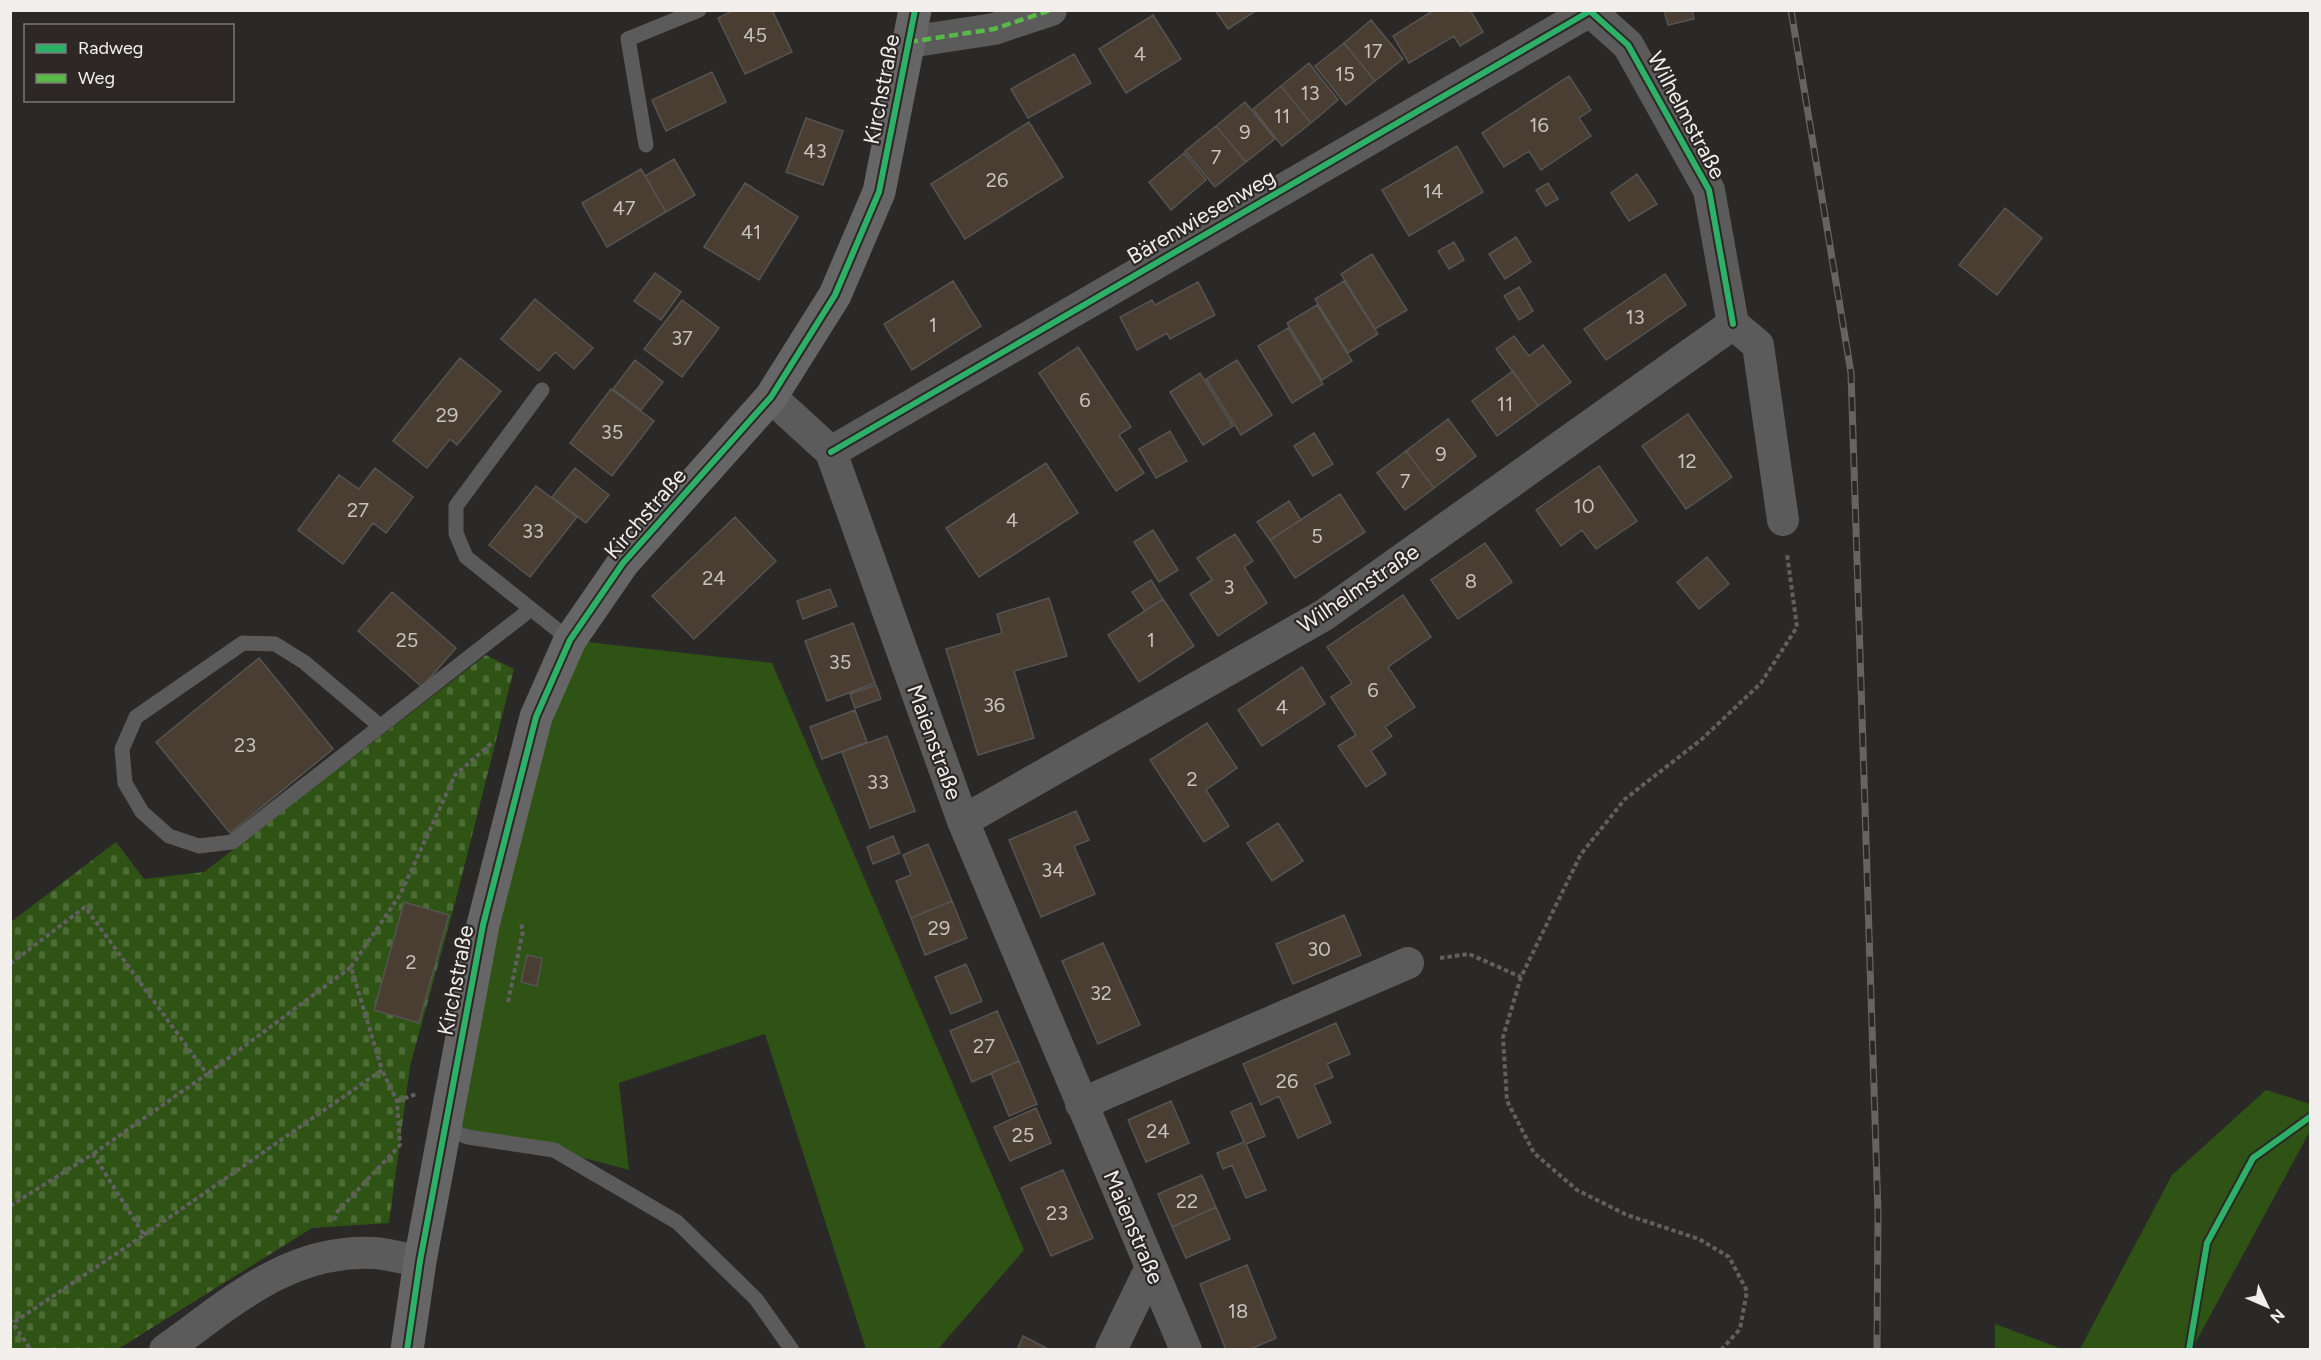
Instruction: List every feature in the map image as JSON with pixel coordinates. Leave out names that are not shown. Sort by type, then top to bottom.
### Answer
[{"type":"street","name":"Kirchstraße","points":[[407,1350],[420,1262],[483,925],[536,717],[570,640],[623,563],[771,397],[835,295],[879,192],[915,10]]},
{"type":"street","points":[[909,42],[994,29],[1051,10]]},
{"type":"street","name":"Wilhelmstraße","points":[[963,821],[1324,615],[1733,324],[1709,189],[1628,45],[1590,11]]},
{"type":"street","name":"Bärenwiesenweg","points":[[831,452],[1590,11]]},
{"type":"street","points":[[1733,324],[1758,345],[1783,520]]},
{"type":"street","name":"Maienstraße","points":[[771,397],[831,452],[963,821],[1186,1350]]},
{"type":"street","points":[[1081,1104],[1408,963]]},
{"type":"street","points":[[165,1350],[246,1292],[285,1268],[314,1258],[374,1253],[420,1262]]},
{"type":"street","points":[[1111,1350],[1151,1267]]},
{"type":"lane","points":[[646,145],[628,39],[699,10]]},
{"type":"lane","points":[[542,390],[456,506],[456,533],[466,557],[570,640]]},
{"type":"lane","points":[[380,726],[304,662],[275,645],[243,643],[136,717],[122,749],[125,783],[142,812],[169,836],[199,846],[232,842],[531,609]]},
{"type":"lane","points":[[444,1128],[468,1137],[555,1150],[676,1222],[756,1299],[792,1350]]},
{"type":"path","points":[[1721,1350],[1740,1329],[1747,1291],[1729,1257],[1699,1239],[1627,1215],[1577,1190],[1534,1153],[1507,1101],[1503,1037],[1521,977],[1581,854],[1625,799],[1702,739],[1761,683],[1797,627],[1783,520]]},
{"type":"path","points":[[10,1206],[93,1154],[207,1074],[351,967],[400,895],[455,774],[495,739],[536,717]]},
{"type":"path","points":[[10,964],[85,907],[207,1074]]},
{"type":"path","points":[[505,1013],[523,931]]},
{"type":"path","points":[[1408,963],[1469,954],[1521,977]]},
{"type":"path","points":[[314,1258],[338,1211],[400,1145],[397,1101],[382,1070],[351,967]]},
{"type":"path","points":[[31,1350],[12,1321],[144,1235],[382,1070]]},
{"type":"path","points":[[93,1154],[144,1235]]},
{"type":"green space","points":[[570,640],[772,663],[1024,1250],[938,1349],[866,1349],[765,1034],[619,1083],[629,1170],[554,1150],[444,1128]]},
{"type":"green space","points":[[486,655],[514,669],[455,903],[410,1066],[389,1223],[312,1228],[118,1349],[11,1350],[11,922],[116,842],[144,879],[204,872]]},
{"type":"green space","points":[[2266,1090],[2310,1104],[2310,1131],[2192,1349],[2080,1349],[2172,1175]]},
{"type":"green space","points":[[1995,1324],[2062,1349],[1995,1349]]},
{"type":"building","points":[[734,10],[772,10],[792,52],[745,74],[718,18]]},
{"type":"building","points":[[1215,10],[1257,10],[1228,29]]},
{"type":"building","points":[[1434,10],[1470,10],[1483,32],[1460,46],[1454,36],[1409,63],[1393,36]]},
{"type":"building","points":[[1664,10],[1692,10],[1694,19],[1668,25]]},
{"type":"building","points":[[1153,15],[1181,59],[1126,93],[1099,49]]},
{"type":"building","points":[[1371,20],[1403,59],[1375,81],[1344,43]]},
{"type":"building","points":[[1344,43],[1375,81],[1346,105],[1315,66]]},
{"type":"building","points":[[1074,54],[1091,83],[1028,118],[1011,89]]},
{"type":"building","points":[[1309,63],[1338,100],[1311,123],[1281,86]]},
{"type":"building","points":[[712,72],[726,102],[666,131],[652,100]]},
{"type":"building","points":[[1569,76],[1591,110],[1579,118],[1591,136],[1541,170],[1529,151],[1504,167],[1482,133]]},
{"type":"building","points":[[1281,86],[1311,123],[1282,146],[1253,109]]},
{"type":"building","points":[[1245,102],[1275,139],[1246,162],[1216,126]]},
{"type":"building","points":[[806,118],[843,131],[823,185],[786,172]]},
{"type":"building","points":[[1029,122],[1063,177],[965,239],[931,184]]},
{"type":"building","points":[[1216,126],[1246,162],[1215,187],[1185,151]]},
{"type":"building","points":[[1457,146],[1483,192],[1409,236],[1382,190]]},
{"type":"building","points":[[1184,153],[1206,180],[1171,210],[1149,182]]},
{"type":"building","points":[[674,159],[695,195],[666,212],[645,176]]},
{"type":"building","points":[[641,169],[666,212],[607,247],[582,203]]},
{"type":"building","points":[[1637,174],[1657,204],[1629,221],[1611,193]]},
{"type":"building","points":[[745,183],[798,217],[759,280],[704,247]]},
{"type":"building","points":[[1548,183],[1558,199],[1546,206],[1536,190]]},
{"type":"building","points":[[2005,208],[2042,238],[1997,295],[1959,265]]},
{"type":"building","points":[[1516,237],[1531,262],[1505,279],[1489,254]]},
{"type":"building","points":[[1454,242],[1464,260],[1449,269],[1438,251]]},
{"type":"building","points":[[1372,254],[1407,310],[1375,329],[1341,274]]},
{"type":"building","points":[[655,273],[681,292],[661,320],[634,301]]},
{"type":"building","points":[[1665,274],[1686,305],[1606,360],[1584,329]]},
{"type":"building","points":[[953,281],[981,326],[912,370],[884,324]]},
{"type":"building","points":[[1344,281],[1378,334],[1348,353],[1315,299]]},
{"type":"building","points":[[1198,282],[1215,315],[1170,339],[1167,333],[1137,350],[1120,317],[1152,300],[1155,305]]},
{"type":"building","points":[[1519,287],[1533,311],[1519,320],[1504,296]]},
{"type":"building","points":[[535,299],[593,348],[574,369],[555,352],[539,371],[501,339]]},
{"type":"building","points":[[682,300],[719,328],[682,377],[644,349]]},
{"type":"building","points":[[1317,305],[1352,361],[1322,380],[1287,323]]},
{"type":"building","points":[[1288,328],[1323,384],[1292,403],[1258,346]]},
{"type":"building","points":[[1514,336],[1529,356],[1543,345],[1571,382],[1538,406],[1496,349]]},
{"type":"building","points":[[1078,347],[1131,427],[1119,435],[1144,473],[1116,491],[1039,373]]},
{"type":"building","points":[[460,358],[501,391],[457,445],[450,439],[427,468],[393,441]]},
{"type":"building","points":[[635,360],[663,382],[641,410],[613,389]]},
{"type":"building","points":[[1237,360],[1272,415],[1241,435],[1206,379]]},
{"type":"building","points":[[1513,371],[1538,406],[1497,436],[1472,401]]},
{"type":"building","points":[[1200,373],[1233,426],[1203,445],[1170,392]]},
{"type":"building","points":[[611,389],[654,421],[612,476],[570,443]]},
{"type":"building","points":[[1688,414],[1732,477],[1686,509],[1642,446]]},
{"type":"building","points":[[1448,419],[1476,456],[1434,488],[1406,451]]},
{"type":"building","points":[[1170,431],[1187,461],[1156,478],[1139,449]]},
{"type":"building","points":[[1314,433],[1333,464],[1313,476],[1294,446]]},
{"type":"building","points":[[1406,451],[1434,488],[1405,510],[1377,473]]},
{"type":"building","points":[[1046,463],[1078,513],[979,577],[946,528]]},
{"type":"building","points":[[1599,466],[1637,521],[1596,549],[1582,530],[1561,546],[1536,510]]},
{"type":"building","points":[[375,468],[413,497],[386,533],[373,523],[343,564],[298,530],[339,475],[359,489]]},
{"type":"building","points":[[575,468],[609,495],[586,523],[552,497]]},
{"type":"building","points":[[536,486],[577,517],[530,577],[489,545]]},
{"type":"building","points":[[1340,494],[1365,532],[1295,578],[1270,540]]},
{"type":"building","points":[[1289,501],[1301,520],[1270,540],[1257,522]]},
{"type":"building","points":[[735,517],[776,561],[694,639],[652,596]]},
{"type":"building","points":[[1153,530],[1178,570],[1159,582],[1134,542]]},
{"type":"building","points":[[1235,534],[1253,561],[1244,567],[1267,603],[1218,636],[1190,594],[1212,580],[1197,558]]},
{"type":"building","points":[[1485,543],[1512,582],[1458,619],[1431,580]]},
{"type":"building","points":[[1707,557],[1729,584],[1699,609],[1677,582]]},
{"type":"building","points":[[1151,580],[1163,599],[1145,611],[1132,592]]},
{"type":"building","points":[[830,589],[837,606],[803,619],[797,601]]},
{"type":"building","points":[[392,592],[456,648],[422,687],[358,631]]},
{"type":"building","points":[[1403,595],[1431,637],[1388,667],[1415,707],[1385,727],[1392,736],[1371,751],[1386,774],[1366,787],[1338,746],[1356,735],[1331,697],[1352,683],[1327,647]]},
{"type":"building","points":[[1049,598],[1067,656],[1014,671],[1034,738],[978,755],[946,649],[1002,633],[997,614]]},
{"type":"building","points":[[1163,599],[1194,646],[1139,682],[1108,635]]},
{"type":"building","points":[[853,623],[875,683],[827,701],[805,641]]},
{"type":"building","points":[[259,658],[333,749],[230,833],[156,742]]},
{"type":"building","points":[[1302,667],[1325,704],[1262,746],[1238,710]]},
{"type":"building","points":[[876,685],[881,699],[855,708],[850,694]]},
{"type":"building","points":[[855,710],[867,742],[822,759],[810,727]]},
{"type":"building","points":[[1207,723],[1237,768],[1206,790],[1229,826],[1204,842],[1150,760]]},
{"type":"building","points":[[887,736],[915,811],[870,828],[842,752]]},
{"type":"building","points":[[1076,811],[1089,840],[1074,846],[1095,894],[1041,917],[1009,840]]},
{"type":"building","points":[[1278,823],[1303,861],[1272,881],[1247,843]]},
{"type":"building","points":[[893,836],[900,853],[873,864],[867,847]]},
{"type":"building","points":[[928,844],[952,901],[911,918],[896,881],[911,875],[903,855]]},
{"type":"building","points":[[952,901],[967,938],[925,955],[911,918]]},
{"type":"building","points":[[404,902],[449,915],[419,1023],[374,1010]]},
{"type":"building","points":[[1344,915],[1361,955],[1293,984],[1276,944]]},
{"type":"building","points":[[1103,943],[1140,1025],[1098,1044],[1062,961]]},
{"type":"building","points":[[527,955],[542,958],[537,986],[521,982]]},
{"type":"building","points":[[966,964],[982,1001],[951,1014],[935,977]]},
{"type":"building","points":[[997,1011],[1019,1061],[972,1082],[950,1031]]},
{"type":"building","points":[[1336,1023],[1350,1054],[1327,1064],[1333,1077],[1314,1085],[1331,1123],[1298,1138],[1279,1096],[1261,1105],[1243,1064]]},
{"type":"building","points":[[1019,1061],[1037,1104],[1009,1116],[991,1073]]},
{"type":"building","points":[[1171,1101],[1189,1143],[1146,1162],[1128,1120]]},
{"type":"building","points":[[1251,1103],[1265,1136],[1246,1144],[1266,1190],[1246,1198],[1232,1165],[1223,1169],[1217,1153],[1244,1142],[1231,1112]]},
{"type":"building","points":[[1036,1108],[1051,1143],[1010,1161],[994,1127]]},
{"type":"building","points":[[1063,1170],[1093,1238],[1051,1256],[1021,1188]]},
{"type":"building","points":[[1202,1175],[1216,1207],[1172,1227],[1158,1194]]},
{"type":"building","points":[[1216,1207],[1230,1239],[1186,1258],[1172,1227]]},
{"type":"building","points":[[1247,1265],[1276,1338],[1248,1350],[1226,1350],[1200,1284]]},
{"type":"building","points":[[1023,1336],[1050,1350],[1017,1350]]},
{"type":"railway","points":[[1791,10],[1851,373],[1878,1213],[1877,1350]]},
{"type":"marked path","points":[[909,42],[994,29],[1051,10]]},
{"type":"cycle path","points":[[407,1350],[420,1261],[483,925],[536,717],[570,640],[623,563],[771,397],[835,295],[879,192],[915,10]]},
{"type":"cycle path","points":[[831,452],[1590,11],[1628,45],[1709,190],[1733,324]]},
{"type":"cycle path","points":[[2189,1350],[2207,1243],[2253,1158],[2310,1117]]}]
